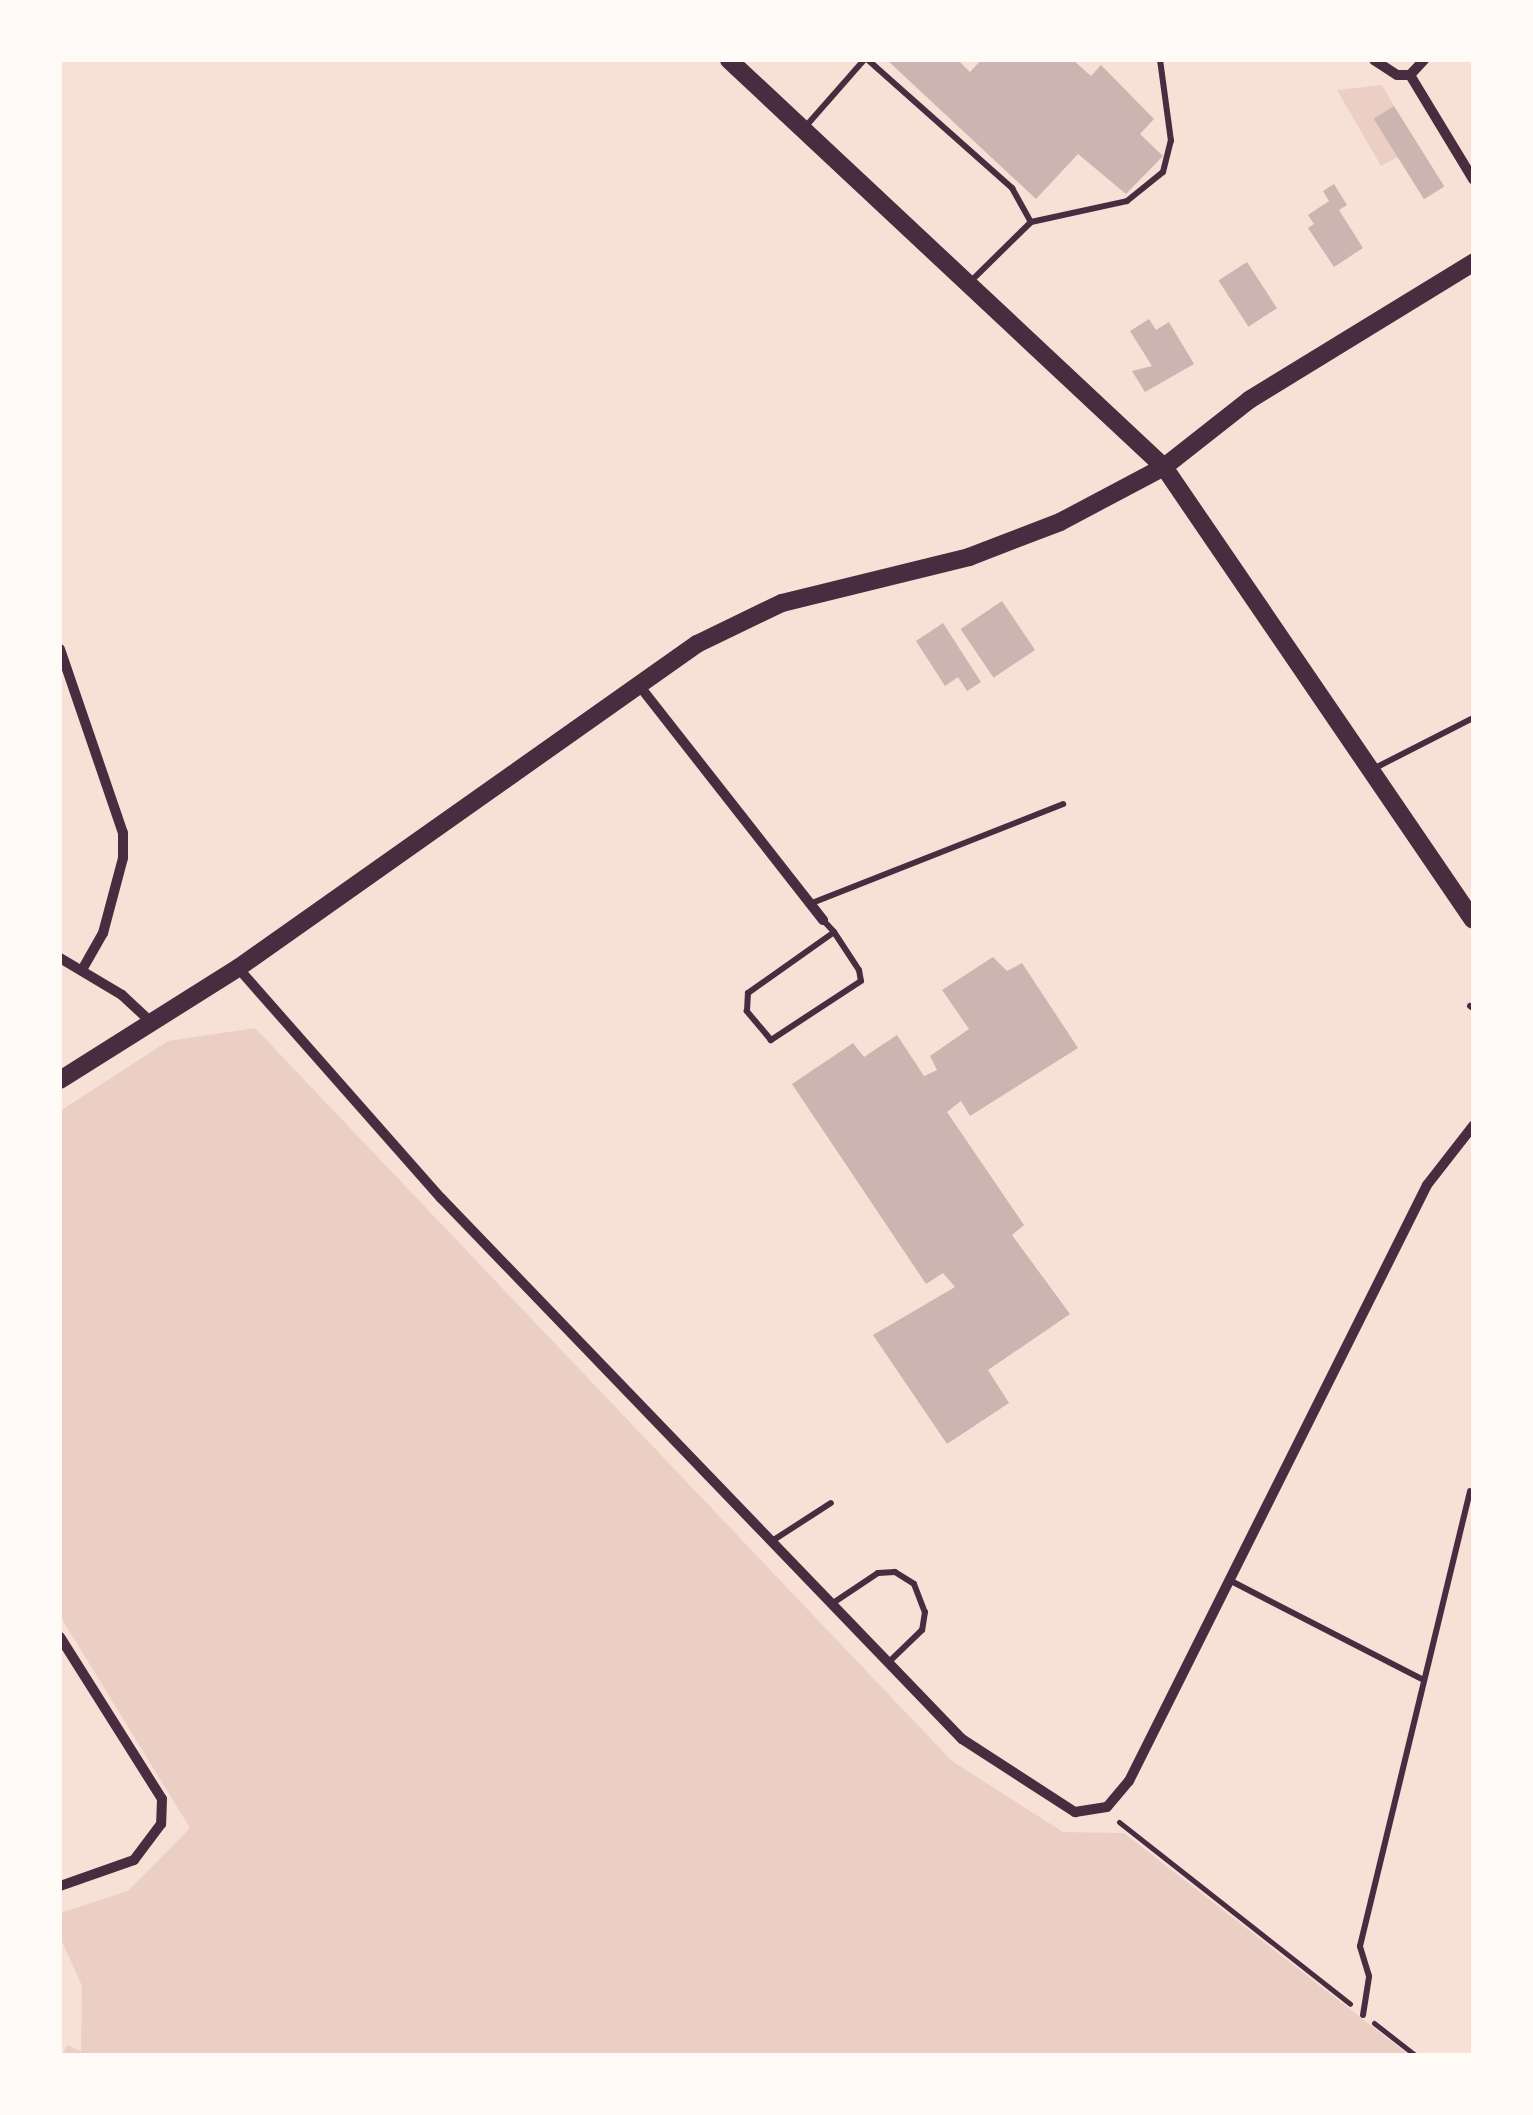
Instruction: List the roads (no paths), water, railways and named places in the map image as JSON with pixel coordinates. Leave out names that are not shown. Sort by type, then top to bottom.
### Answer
[{"type":"street","points":[[729,60],[966,286],[1164,467],[1473,920]]},
{"type":"street","points":[[1374,60],[1397,76],[1410,75],[1424,60]]},
{"type":"street","points":[[1410,75],[1473,179]]},
{"type":"street","points":[[60,1080],[238,968],[697,644],[782,603],[969,558],[1060,522],[1164,467],[1249,400],[1473,263]]},
{"type":"street","points":[[60,649],[123,832],[103,933],[82,970]]},
{"type":"street","points":[[638,683],[823,920]]},
{"type":"street","points":[[60,958],[150,1020]]},
{"type":"street","points":[[238,968],[441,1198],[962,1738],[1021,1782],[1075,1812],[1107,1807],[1129,1781],[1428,1185],[1473,1126]]},
{"type":"street","points":[[60,1636],[162,1800],[161,1824],[134,1860],[60,1886]]},
{"type":"lane","points":[[802,130],[866,60],[1012,188],[1031,222]]},
{"type":"lane","points":[[966,286],[1031,222],[1126,201],[1163,172],[1171,141],[1160,60]]},
{"type":"lane","points":[[1372,770],[1473,718]]},
{"type":"lane","points":[[812,903],[1062,804]]},
{"type":"lane","points":[[823,920],[834,932],[861,982],[771,1040],[748,1011],[748,994],[834,932]]},
{"type":"lane","points":[[1364,2015],[1369,1976],[1360,1946],[1470,1491]]},
{"type":"lane","points":[[771,1542],[831,1503]]},
{"type":"lane","points":[[832,1604],[878,1573],[895,1572],[914,1584],[924,1602],[922,1630],[888,1663]]},
{"type":"lane","points":[[1232,1582],[1422,1679]]}]
